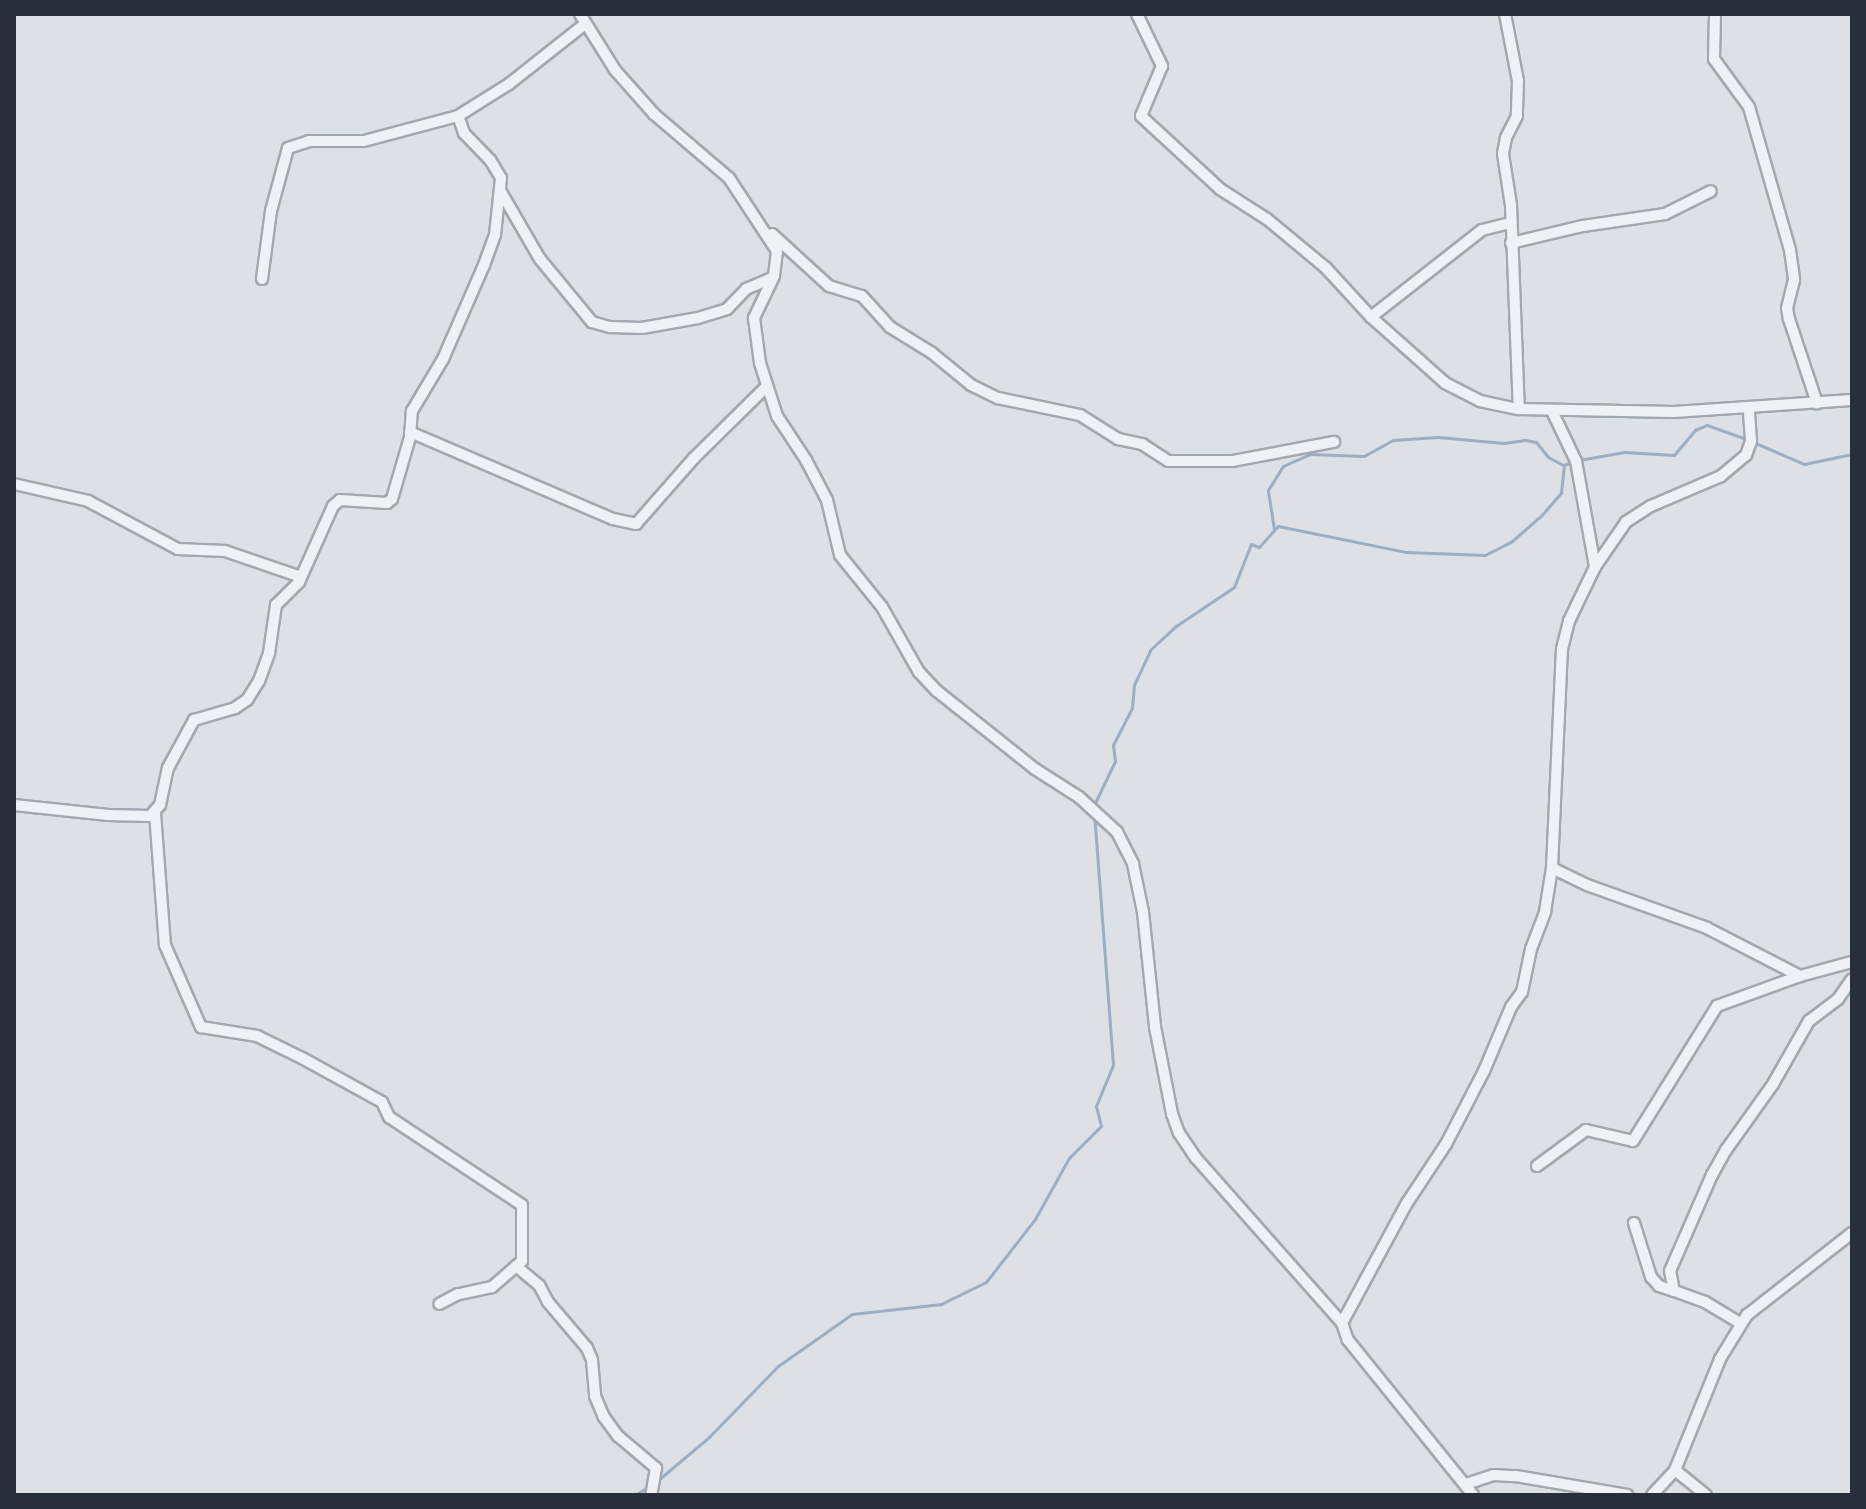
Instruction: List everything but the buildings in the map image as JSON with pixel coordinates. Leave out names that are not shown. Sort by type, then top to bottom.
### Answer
[{"type":"street","points":[[1137,14],[1162,66],[1141,108],[1141,116],[1209,179],[1267,219],[1326,268],[1371,317],[1445,383],[1480,401],[1519,409],[1552,411],[1749,410],[1852,400]]},
{"type":"street","points":[[1505,14],[1518,81],[1517,116],[1503,154],[1519,342],[1519,409]]},
{"type":"street","points":[[1715,14],[1714,59],[1749,107],[1790,250],[1794,280],[1787,308],[1817,403]]},
{"type":"street","points":[[262,279],[277,185],[288,148],[309,141],[364,141],[458,116],[509,84],[583,19],[615,70],[654,114],[729,178],[777,251],[774,276],[753,325],[766,387],[787,434],[821,486],[840,555],[882,607],[919,672],[937,691],[1035,769],[1086,802],[1117,832],[1133,864],[1143,912],[1156,1031],[1172,1114],[1179,1133],[1196,1158],[1342,1323],[1348,1340],[1473,1495]]},
{"type":"street","points":[[439,1304],[458,1294],[492,1287],[523,1259],[523,1207],[389,1117],[382,1102],[257,1036],[201,1027],[165,945],[155,813],[160,805],[168,768],[194,720],[235,708],[255,689],[269,653],[276,605],[301,577],[336,502],[346,499],[387,503],[392,499],[410,432],[412,411],[443,359],[495,235],[501,192],[497,169],[464,133],[458,116]]},
{"type":"street","points":[[1511,243],[1583,226],[1665,214],[1711,191]]},
{"type":"street","points":[[501,192],[540,259],[592,322],[610,327],[642,328],[698,318],[727,309],[746,289],[774,276]]},
{"type":"street","points":[[1371,317],[1482,230],[1511,223]]},
{"type":"street","points":[[766,231],[806,262],[829,286],[862,296],[890,327],[988,395],[1018,405],[1080,415],[1118,439],[1142,444],[1168,461],[1233,461],[1334,442]]},
{"type":"street","points":[[410,432],[613,519],[636,524],[702,450],[766,387]]},
{"type":"street","points":[[1342,1323],[1407,1203],[1446,1144],[1484,1071],[1511,1007],[1522,992],[1552,868],[1564,636],[1595,567],[1626,522],[1651,506],[1737,465],[1746,455],[1751,441],[1749,410]]},
{"type":"street","points":[[1552,411],[1576,461],[1595,567]]},
{"type":"street","points":[[14,484],[88,501],[178,549],[225,551],[301,577]]},
{"type":"street","points":[[14,805],[130,817],[155,813]]},
{"type":"street","points":[[1552,868],[1587,885],[1707,928],[1800,976]]},
{"type":"street","points":[[1537,1166],[1586,1130],[1633,1141],[1713,1008],[1800,976],[1852,962]]},
{"type":"street","points":[[1674,1291],[1670,1271],[1712,1175],[1773,1084],[1809,1021],[1838,999],[1852,979]]},
{"type":"street","points":[[1634,1223],[1651,1277],[1659,1286],[1705,1302],[1740,1323]]},
{"type":"street","points":[[1652,1495],[1667,1483],[1675,1470],[1720,1359],[1740,1323],[1852,1233]]},
{"type":"street","points":[[516,1266],[539,1285],[548,1302],[587,1348],[592,1360],[595,1396],[604,1417],[618,1436],[656,1468],[651,1495]]},
{"type":"street","points":[[1675,1470],[1706,1495]]},
{"type":"street","points":[[1466,1484],[1494,1475],[1516,1476],[1627,1495]]},
{"type":"waterway","points":[[1579,460],[1624,452],[1674,455],[1695,430],[1707,425],[1746,439]]},
{"type":"waterway","points":[[1274,529],[1268,490],[1283,466],[1310,454],[1364,456],[1393,440],[1438,437],[1504,443],[1525,440],[1536,442],[1548,457],[1563,465]]},
{"type":"waterway","points":[[1753,442],[1804,464],[1852,454]]},
{"type":"waterway","points":[[1093,807],[1115,761],[1113,745],[1132,708],[1134,685],[1150,650],[1176,626],[1234,587],[1251,544],[1259,547],[1278,526],[1406,552],[1485,555],[1512,541],[1540,517],[1561,493],[1564,465],[1571,462]]},
{"type":"waterway","points":[[658,1480],[709,1437],[778,1366],[852,1314],[941,1304],[986,1282],[1035,1219],[1069,1158],[1101,1126],[1096,1106],[1113,1065],[1094,815]]},
{"type":"waterway","points":[[635,1495],[648,1487]]}]
